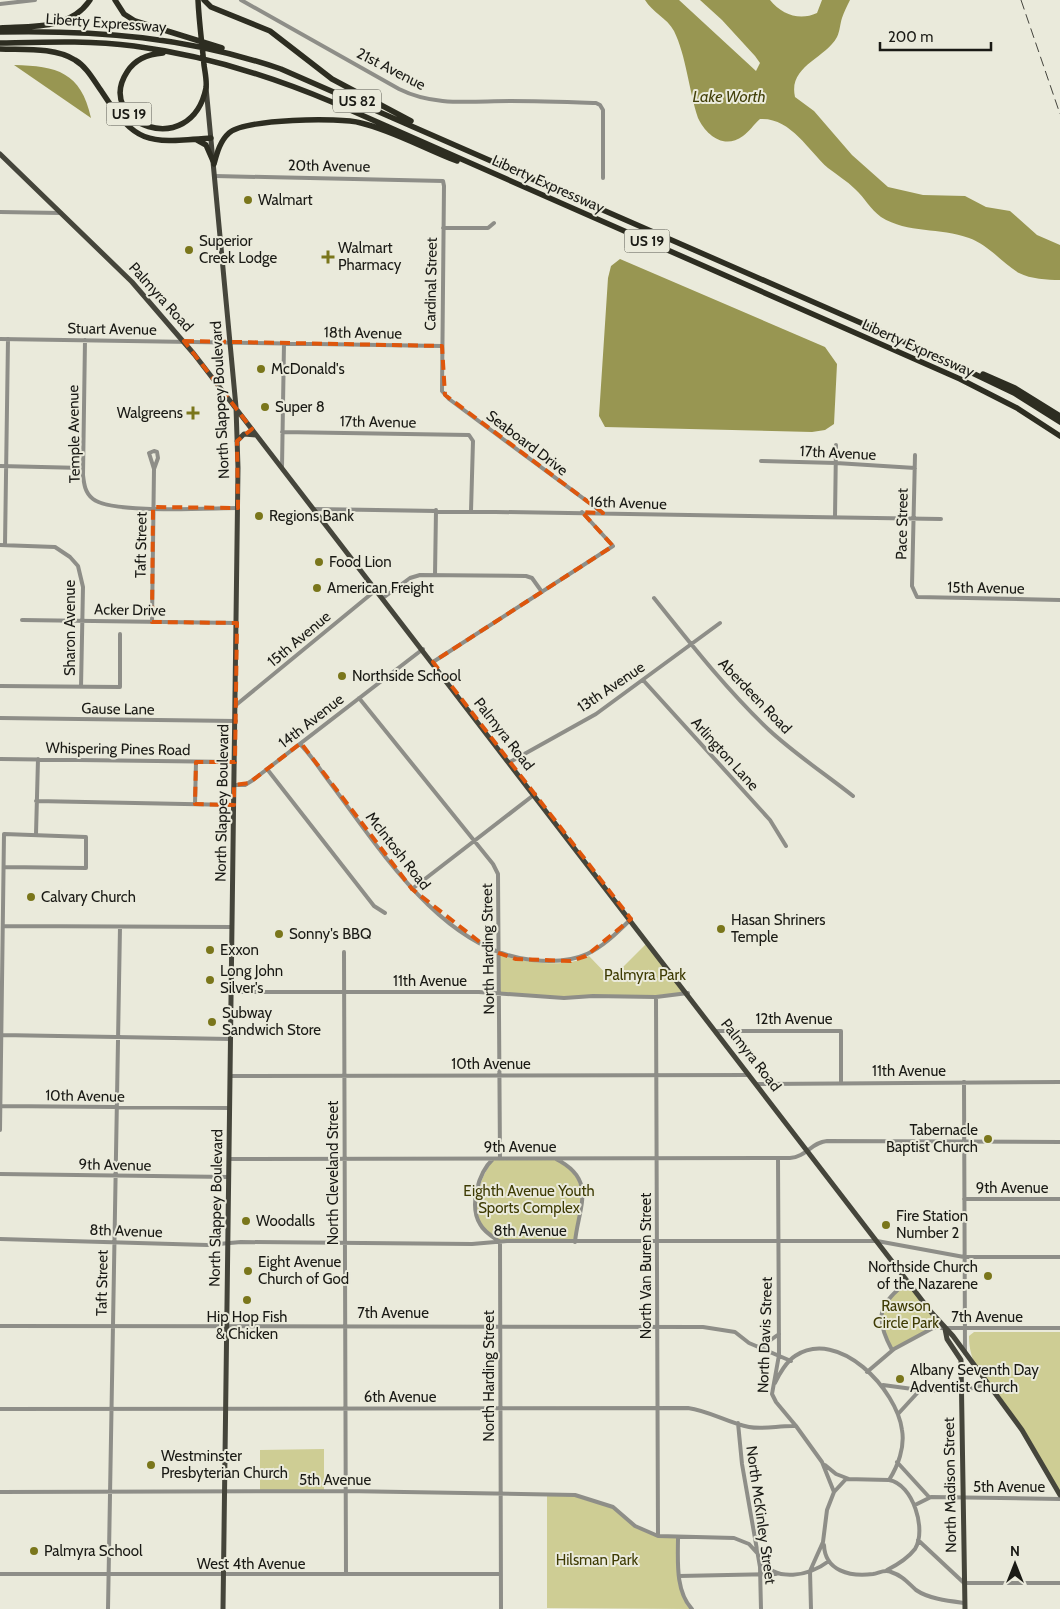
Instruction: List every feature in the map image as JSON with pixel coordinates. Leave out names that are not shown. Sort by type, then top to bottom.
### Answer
[{"type":"highway","points":[[1,30],[60,23],[78,13],[90,0]]},
{"type":"highway","points":[[114,0],[121,11],[131,19],[182,39]]},
{"type":"highway","name":"North Slappey Boulevard","points":[[197,0],[206,86]]},
{"type":"highway","name":"US 19","points":[[204,0],[211,7],[270,31],[332,79],[443,139]]},
{"type":"highway","name":"Liberty Expressway","points":[[1,30],[91,32],[182,39],[224,50],[271,66],[443,139],[941,358],[1014,393],[1060,422]]},
{"type":"highway","name":"Liberty Expressway","points":[[3,46],[87,42],[133,46],[182,54],[225,64],[294,86],[977,387],[1017,408],[1060,436]]},
{"type":"highway","points":[[3,46],[54,52],[69,57],[82,65],[119,118],[134,133],[152,140],[211,138]]},
{"type":"highway","name":"US 19","points":[[182,54],[150,55],[132,64],[123,80],[120,92],[127,112],[136,121],[146,126],[162,130],[174,128],[189,119],[196,110],[206,86]]},
{"type":"highway","points":[[213,162],[222,141],[230,132],[241,127],[304,120],[342,119],[376,128],[511,181]]},
{"type":"highway","points":[[188,139],[206,145],[213,162]]},
{"type":"highway","points":[[941,358],[1014,388],[1060,416]]},
{"type":"main road","name":"North Slappey Boulevard","points":[[206,86],[236,407],[238,508],[223,1609]]},
{"type":"main road","name":"Palmyra Road","points":[[0,154],[132,282],[184,342],[236,407],[758,1084],[877,1242],[965,1353],[986,1384],[1030,1441],[1060,1495]]},
{"type":"main road","points":[[237,441],[249,433],[258,437]]},
{"type":"main road","name":"Palmyra Road","points":[[945,1328],[947,1339],[961,1360]]},
{"type":"main road","name":"North Madison Street","points":[[961,1360],[965,1609]]},
{"type":"street","points":[[0,4],[35,0]]},
{"type":"street","name":"21st Avenue","points":[[241,0],[399,89],[419,98],[440,102],[602,104],[603,178]]},
{"type":"street","name":"20th Avenue","points":[[215,176],[442,181]]},
{"type":"street","name":"Cardinal Street","points":[[442,181],[442,388]]},
{"type":"street","points":[[0,212],[61,212]]},
{"type":"street","points":[[443,228],[488,228],[494,223]]},
{"type":"street","name":"Stuart Avenue","points":[[0,339],[284,343]]},
{"type":"street","points":[[2,545],[6,466],[8,339]]},
{"type":"street","name":"Temple Avenue","points":[[85,340],[83,468],[85,488],[94,500],[111,507],[238,508]]},
{"type":"street","points":[[282,467],[284,343]]},
{"type":"street","name":"18th Avenue","points":[[284,343],[442,346]]},
{"type":"street","name":"Seaboard Drive","points":[[442,388],[449,399],[603,512]]},
{"type":"street","name":"17th Avenue","points":[[282,432],[469,435],[472,439],[472,511]]},
{"type":"street","points":[[835,517],[836,445]]},
{"type":"street","name":"Pace Street","points":[[913,592],[915,456]]},
{"type":"street","name":"17th Avenue","points":[[761,462],[836,463],[915,468]]},
{"type":"street","points":[[0,466],[83,468]]},
{"type":"street","name":"Taft Street","points":[[152,622],[154,469]]},
{"type":"street","name":"16th Avenue","points":[[314,509],[603,512],[752,517],[940,519]]},
{"type":"street","points":[[435,575],[436,510]]},
{"type":"street","points":[[433,662],[614,546],[582,512]]},
{"type":"street","name":"Sharon Avenue","points":[[2,545],[55,547],[70,557],[82,577],[81,686]]},
{"type":"street","points":[[383,598],[410,578],[420,575],[526,576],[532,578],[542,592]]},
{"type":"street","name":"15th Avenue","points":[[236,705],[376,590]]},
{"type":"street","name":"15th Avenue","points":[[913,592],[917,597],[924,598],[1060,600]]},
{"type":"street","name":"Aberdeen Road","points":[[654,598],[691,645],[770,731],[853,796]]},
{"type":"street","name":"Acker Drive","points":[[22,620],[237,623]]},
{"type":"street","name":"13th Avenue","points":[[510,762],[596,714],[720,623]]},
{"type":"street","points":[[0,686],[120,687],[120,634]]},
{"type":"street","name":"14th Avenue","points":[[234,785],[249,783],[423,649]]},
{"type":"street","name":"Arlington Lane","points":[[643,680],[770,820],[786,846]]},
{"type":"street","name":"North Harding Street","points":[[359,698],[498,874],[500,1158]]},
{"type":"street","name":"Gause Lane","points":[[0,718],[236,721]]},
{"type":"street","name":"McIntosh Road","points":[[300,744],[424,902],[453,925],[499,954],[516,959],[553,962],[579,959],[602,944],[631,919]]},
{"type":"street","name":"Whispering Pines Road","points":[[0,759],[235,762]]},
{"type":"street","points":[[36,834],[38,759]]},
{"type":"street","points":[[195,804],[196,762]]},
{"type":"street","points":[[267,769],[374,906],[385,913]]},
{"type":"street","points":[[412,889],[535,794]]},
{"type":"street","points":[[36,800],[234,805]]},
{"type":"street","points":[[0,1130],[4,834],[86,837],[86,868],[4,867]]},
{"type":"street","points":[[3,926],[232,927]]},
{"type":"street","name":"Taft Street","points":[[108,1609],[120,927]]},
{"type":"street","name":"North Cleveland Street","points":[[344,952],[344,1491],[346,1574]]},
{"type":"street","name":"11th Avenue","points":[[232,992],[500,993],[556,998],[599,996],[656,997],[688,993]]},
{"type":"street","name":"North Van Buren Street","points":[[656,997],[658,1536]]},
{"type":"street","name":"12th Avenue","points":[[717,1031],[840,1030],[841,1083]]},
{"type":"street","points":[[1,1035],[231,1039]]},
{"type":"street","name":"10th Avenue","points":[[230,1076],[751,1075]]},
{"type":"street","points":[[964,1082],[965,1353]]},
{"type":"street","name":"11th Avenue","points":[[758,1084],[1060,1082]]},
{"type":"street","name":"10th Avenue","points":[[0,1106],[230,1108]]},
{"type":"street","points":[[808,1150],[817,1143],[828,1141],[1060,1142]]},
{"type":"street","name":"9th Avenue","points":[[229,1159],[796,1158],[808,1150]]},
{"type":"street","points":[[493,1158],[480,1178],[476,1212],[484,1230],[500,1242]]},
{"type":"street","points":[[554,1158],[573,1170],[581,1183],[582,1214],[576,1230],[575,1242]]},
{"type":"street","name":"North Davis Street","points":[[778,1158],[779,1355],[772,1394],[776,1402],[822,1462],[834,1492]]},
{"type":"street","name":"9th Avenue","points":[[0,1174],[229,1177]]},
{"type":"street","name":"9th Avenue","points":[[964,1199],[1060,1199]]},
{"type":"street","name":"8th Avenue","points":[[0,1239],[207,1245],[228,1242],[472,1244],[500,1242],[657,1241],[877,1242],[964,1257],[1060,1257]]},
{"type":"street","name":"North Harding Street","points":[[500,1242],[501,1609]]},
{"type":"street","points":[[892,1350],[883,1329],[881,1315],[888,1298],[908,1281]]},
{"type":"street","name":"7th Avenue","points":[[0,1326],[657,1325],[721,1328],[735,1332],[760,1347],[791,1361]]},
{"type":"street","name":"7th Avenue","points":[[867,1372],[892,1350],[931,1328],[1060,1328]]},
{"type":"street","points":[[760,1347],[779,1334]]},
{"type":"street","points":[[773,1386],[780,1372],[795,1356],[811,1351],[835,1350],[848,1356],[883,1385],[898,1414],[903,1444],[889,1480]]},
{"type":"street","points":[[883,1385],[920,1390],[962,1391],[986,1384]]},
{"type":"street","points":[[898,1414],[920,1390]]},
{"type":"street","name":"6th Avenue","points":[[0,1409],[657,1408],[698,1410],[738,1424],[759,1428],[783,1424],[796,1426]]},
{"type":"street","name":"North McKinley Street","points":[[738,1424],[742,1464],[759,1560],[761,1609]]},
{"type":"street","points":[[822,1462],[836,1474],[848,1479],[889,1480],[900,1484],[910,1496],[914,1505],[918,1540],[909,1555],[887,1570],[875,1574],[851,1574],[839,1570],[829,1562],[824,1542],[827,1510],[834,1492],[848,1479]]},
{"type":"street","points":[[897,1462],[929,1498]]},
{"type":"street","name":"5th Avenue","points":[[0,1492],[344,1491],[501,1492],[575,1495],[613,1507],[635,1526],[658,1536]]},
{"type":"street","name":"5th Avenue","points":[[914,1505],[929,1498],[1060,1499]]},
{"type":"street","points":[[658,1536],[738,1539],[749,1544],[758,1554]]},
{"type":"street","points":[[678,1537],[679,1576],[683,1592],[692,1609]]},
{"type":"street","points":[[918,1540],[964,1583],[1060,1583]]},
{"type":"street","points":[[811,1609],[810,1571],[824,1542]]},
{"type":"street","points":[[759,1560],[768,1571],[776,1574]]},
{"type":"street","points":[[679,1576],[796,1574],[810,1571],[829,1562]]},
{"type":"street","points":[[887,1570],[904,1576],[917,1590],[927,1596],[965,1602]]},
{"type":"street","name":"West 4th Avenue","points":[[0,1574],[501,1574]]},
{"type":"highlighted area","points":[[184,341],[442,346],[445,395],[603,513],[582,512],[613,546],[433,662],[631,919],[625,926],[586,956],[571,961],[516,959],[490,950],[412,889],[301,743],[249,783],[234,785],[234,805],[195,804],[196,762],[235,762],[237,623],[152,622],[153,507],[238,508],[237,441],[252,429]]},
{"type":"green space","name":"Palmyra Park","points":[[648,942],[687,992],[640,997],[594,998],[500,992],[499,955],[545,963],[568,962],[589,956],[611,979]]},
{"type":"green space","name":"Eighth Avenue Youth Sports Complex","points":[[554,1158],[574,1174],[579,1184],[582,1205],[575,1242],[507,1242],[500,1241],[491,1235],[478,1218],[476,1208],[479,1188],[493,1159]]},
{"type":"green space","name":"Rawson Circle Park","points":[[908,1281],[944,1327],[933,1327],[892,1350],[884,1328],[884,1312],[892,1297]]},
{"type":"green space","points":[[974,1332],[1060,1332],[1060,1494],[1030,1440],[991,1391],[975,1365],[970,1351],[969,1336]]},
{"type":"green space","points":[[324,1449],[324,1491],[260,1491],[260,1450]]},
{"type":"green space","name":"Hilsman Park","points":[[547,1495],[575,1496],[612,1508],[628,1522],[660,1538],[677,1538],[680,1587],[691,1609],[547,1608]]},
{"type":"water","name":"Lake Worth","points":[[645,0],[679,0],[756,71],[760,63],[755,56],[722,20],[700,0],[770,0],[786,13],[804,16],[817,13],[822,0],[850,0],[842,18],[837,37],[831,45],[802,70],[797,78],[794,86],[795,97],[814,111],[852,155],[888,187],[923,195],[965,196],[986,207],[1010,211],[1037,235],[1060,245],[1060,280],[1034,278],[1019,273],[983,245],[969,238],[947,232],[902,226],[881,217],[859,192],[828,168],[798,136],[780,123],[760,119],[743,136],[736,140],[723,141],[716,139],[706,130],[698,118],[682,51],[674,31],[668,22]]},
{"type":"water","points":[[14,65],[43,67],[55,70],[74,81],[87,103],[91,118]]},
{"type":"water","points":[[620,259],[825,347],[837,364],[834,424],[825,430],[812,432],[605,427],[599,416],[608,278],[611,266]]},
{"type":"railway","points":[[1021,0],[1060,114]]},
{"type":"place","name":"Walmart","points":[[248,200]]},
{"type":"place","name":"Superior Creek Lodge","points":[[189,250]]},
{"type":"place","name":"Walmart Pharmacy","points":[[328,257]]},
{"type":"place","name":"McDonald's","points":[[261,369]]},
{"type":"place","name":"Super 8","points":[[265,407]]},
{"type":"place","name":"Walgreens","points":[[193,413]]},
{"type":"place","name":"Regions Bank","points":[[259,516]]},
{"type":"place","name":"Food Lion","points":[[319,562]]},
{"type":"place","name":"American Freight","points":[[317,588]]},
{"type":"place","name":"Northside School","points":[[342,676]]},
{"type":"place","name":"Calvary Church","points":[[31,897]]},
{"type":"place","name":"Hasan Shriners Temple","points":[[721,929]]},
{"type":"place","name":"Sonny's BBQ","points":[[279,934]]},
{"type":"place","name":"Exxon","points":[[210,950]]},
{"type":"place","name":"Long John Silver's","points":[[210,980]]},
{"type":"place","name":"Subway Sandwich Store","points":[[212,1022]]},
{"type":"place","name":"Tabernacle Baptist Church","points":[[988,1139]]},
{"type":"place","name":"Woodalls","points":[[246,1221]]},
{"type":"place","name":"Fire Station Number 2","points":[[886,1225]]},
{"type":"place","name":"Eight Avenue Church of God","points":[[248,1271]]},
{"type":"place","name":"Northside Church of the Nazarene","points":[[988,1276]]},
{"type":"place","name":"Hip Hop Fish & Chicken","points":[[247,1300]]},
{"type":"place","name":"Albany Seventh Day Adventist Church","points":[[900,1379]]},
{"type":"place","name":"Westminster Presbyterian Church","points":[[151,1465]]},
{"type":"place","name":"Palmyra School","points":[[34,1551]]}]
